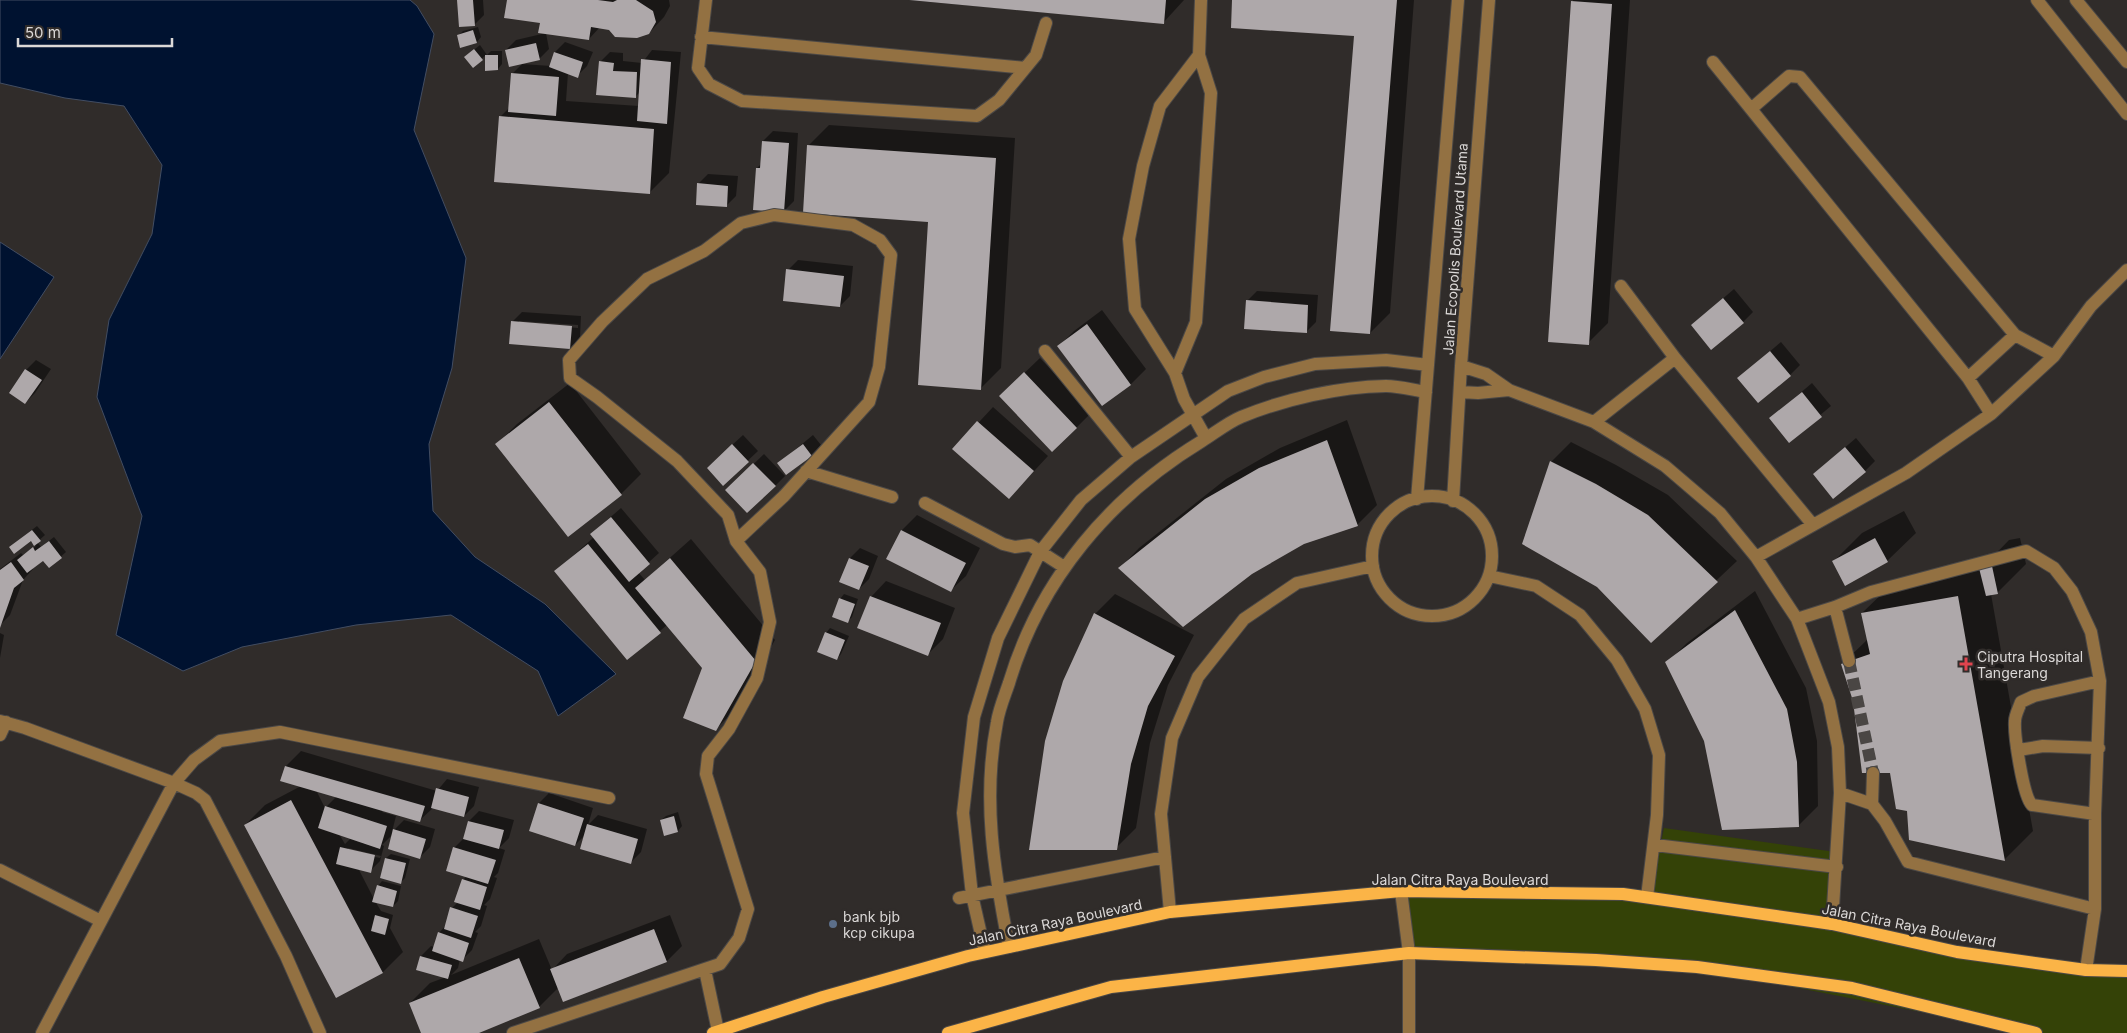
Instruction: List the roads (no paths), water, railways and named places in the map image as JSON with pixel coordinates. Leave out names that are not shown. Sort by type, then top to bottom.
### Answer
[{"type":"main road","name":"Jalan Citra Raya Boulevard","points":[[716,1032],[823,997],[985,952],[1170,912],[1401,891],[1623,894],[1800,921],[1832,924],[1957,952],[2086,970],[2127,971]]},
{"type":"main road","points":[[948,1033],[1111,987],[1409,953],[1596,960],[1698,968],[1852,988],[2036,1033]]},
{"type":"street","points":[[706,0],[698,68],[709,84],[742,101],[977,116],[999,100],[1036,55],[1046,23]]},
{"type":"street","points":[[1175,373],[1196,322],[1211,93],[1199,55],[1201,0]]},
{"type":"street","name":"Jalan Ecopolis Boulevard Utama","points":[[1417,499],[1458,0]]},
{"type":"street","name":"Jalan Ecopolis Boulevard Utama","points":[[1454,501],[1461,366],[1489,0]]},
{"type":"street","points":[[2037,0],[2127,114]]},
{"type":"street","points":[[2076,0],[2127,62]]},
{"type":"street","points":[[701,38],[1025,68]]},
{"type":"street","points":[[1199,55],[1160,106],[1143,166],[1129,239],[1135,309],[1175,373],[1192,414],[1206,438]]},
{"type":"street","points":[[1713,62],[1968,378],[1991,414]]},
{"type":"street","points":[[1751,109],[1789,76],[1800,77],[2015,334],[2054,356]]},
{"type":"street","points":[[513,1033],[720,964],[739,938],[748,909],[706,774],[708,756],[728,729],[757,678],[770,622],[760,572],[736,541],[728,515],[677,461],[597,396],[570,378],[569,360],[602,322],[647,279],[704,251],[741,223],[774,215],[853,225],[880,240],[891,255],[880,367],[868,402],[784,496],[736,541]]},
{"type":"street","points":[[1756,557],[1906,473],[1991,414],[2054,356],[2091,306],[2127,270]]},
{"type":"street","points":[[1621,286],[1675,358],[1813,525]]},
{"type":"street","points":[[1968,378],[2015,334]]},
{"type":"street","points":[[1045,351],[1131,457]]},
{"type":"street","points":[[1594,422],[1675,358]]},
{"type":"street","points":[[985,952],[972,895],[963,813],[974,717],[998,638],[1040,552],[1081,500],[1131,457],[1228,391],[1264,377],[1315,364],[1386,360],[1428,365]]},
{"type":"street","points":[[1461,366],[1486,374],[1509,390],[1594,422],[1665,466],[1720,514],[1756,557],[1797,619],[1829,702],[1838,747],[1840,793],[1837,867],[1832,924]]},
{"type":"street","points":[[1009,947],[998,890],[989,807],[997,722],[1020,646],[1054,581],[1064,567],[1107,515],[1168,462],[1240,418],[1275,406],[1324,394],[1388,386],[1426,392]]},
{"type":"street","points":[[1460,392],[1478,393],[1509,390]]},
{"type":"street","points":[[806,471],[892,496]]},
{"type":"street","points":[[1427,496],[1446,498],[1464,506],[1479,519],[1489,537],[1492,556],[1489,576],[1480,593],[1465,607],[1447,615],[1427,616],[1408,611],[1391,601],[1379,584],[1373,566],[1373,546],[1379,527],[1391,512],[1408,501],[1417,499],[1427,496]]},
{"type":"street","points":[[925,503],[1003,544],[1015,547],[1030,545],[1064,567]]},
{"type":"street","points":[[1797,619],[1835,607],[1870,592],[2026,551],[2054,568],[2072,591],[2092,632],[2100,681],[2094,814],[2095,909],[2086,970]]},
{"type":"street","points":[[1170,912],[1161,814],[1172,738],[1198,676],[1244,619],[1298,583],[1373,566]]},
{"type":"street","points":[[1489,576],[1536,586],[1580,615],[1617,660],[1645,709],[1659,755],[1655,845],[1647,897]]},
{"type":"street","points":[[1835,607],[1849,661]]},
{"type":"street","points":[[2094,814],[2032,804],[2028,800],[2022,781],[2015,720],[2021,702],[2034,696],[2100,681]]},
{"type":"street","points":[[0,735],[3,721],[174,783],[196,793],[205,800],[286,956],[320,1032]]},
{"type":"street","points":[[42,1033],[174,783],[194,760],[220,741],[280,732],[609,798]]},
{"type":"street","points":[[2019,750],[2043,746],[2098,748]]},
{"type":"street","points":[[1872,804],[1873,773]]},
{"type":"street","points":[[1840,793],[1872,804],[1885,821],[1908,862],[2095,909]]},
{"type":"street","points":[[1655,845],[1837,867]]},
{"type":"street","points":[[959,898],[1165,857]]},
{"type":"street","points":[[0,870],[101,921]]},
{"type":"street","points":[[1401,891],[1409,953],[1409,1033]]},
{"type":"street","points":[[705,970],[716,1032]]},
{"type":"water","points":[[0,0],[410,0],[417,6],[434,34],[414,130],[466,258],[452,368],[429,444],[433,511],[475,557],[545,604],[616,674],[558,716],[538,671],[451,615],[356,625],[242,647],[183,671],[116,635],[142,516],[97,397],[109,320],[152,234],[162,165],[124,106],[65,98],[0,83]]},
{"type":"water","points":[[0,242],[54,277],[0,359]]},
{"type":"tunnel","points":[[1849,661],[1873,773]]},
{"type":"place","name":"Ciputra Hospital Tangerang","points":[[1966,664]]},
{"type":"place","name":"bank bjb kcp cikupa","points":[[833,924]]}]
